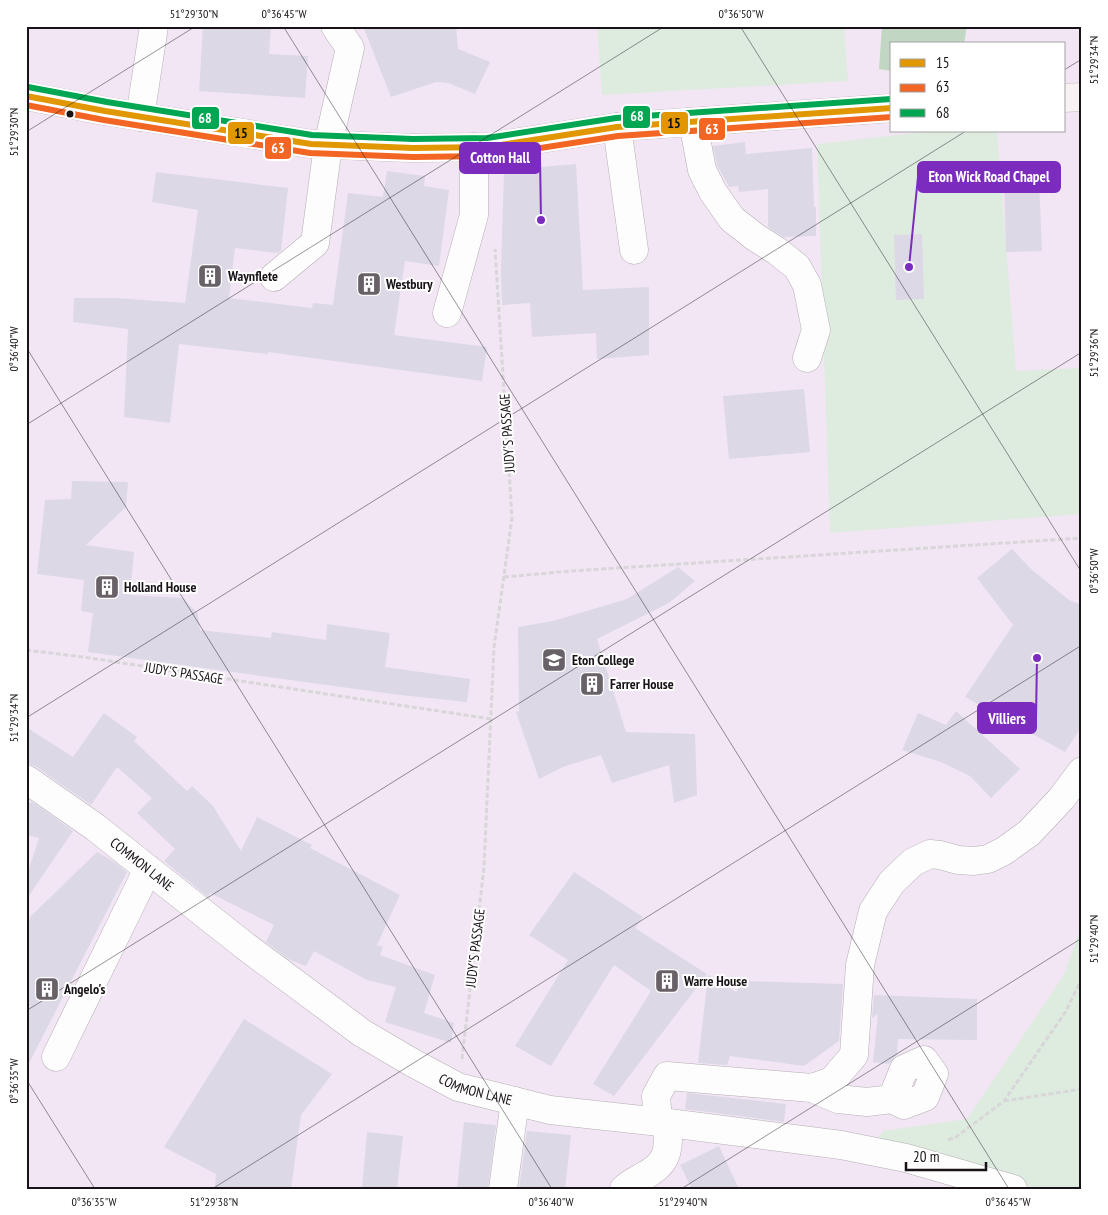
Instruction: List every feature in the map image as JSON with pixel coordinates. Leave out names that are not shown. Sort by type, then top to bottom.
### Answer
[{"type":"main road","points":[[26,96],[140,117],[312,144],[413,148],[488,147],[617,127],[890,108]]},
{"type":"main road","points":[[1066,98],[1082,97]]},
{"type":"street","points":[[140,117],[154,26]]},
{"type":"street","points":[[274,277],[315,243],[328,145],[350,48],[335,26]]},
{"type":"street","points":[[693,122],[702,170],[732,219],[797,267],[807,285],[816,330],[807,358]]},
{"type":"street","points":[[617,127],[634,250]]},
{"type":"street","points":[[447,313],[474,215],[474,147]]},
{"type":"street","points":[[812,1088],[832,1080],[854,1055],[860,965],[874,911],[892,882],[912,862],[930,854],[974,862],[988,859],[1004,851],[1028,833],[1061,799],[1082,771]]},
{"type":"street","name":"COMMON LANE","points":[[26,779],[95,827],[244,946],[362,1033],[413,1064],[458,1087],[550,1110],[663,1122],[841,1145],[906,1158],[1013,1189]]},
{"type":"street","points":[[56,1058],[148,869]]},
{"type":"street","points":[[624,1189],[655,1170],[666,1156],[663,1122],[656,1096],[667,1076],[812,1088],[838,1099],[867,1102],[892,1100]]},
{"type":"street","points":[[502,1189],[515,1101]]},
{"type":"path","name":"JUDY'S PASSAGE","points":[[458,1087],[484,867],[494,647],[512,518],[495,245]]},
{"type":"path","points":[[504,576],[1082,538]]},
{"type":"path","name":"JUDY'S PASSAGE","points":[[26,650],[491,719]]},
{"type":"path","points":[[948,1140],[956,1137],[1004,1101],[1066,1011],[1082,978]]},
{"type":"path","points":[[1004,1101],[1082,1089]]},
{"type":"shaded area","name":"Eton College","points":[[26,26],[1082,26],[1082,1189],[26,1189]]},
{"type":"shaded area","points":[[597,26],[844,26],[848,81],[602,95]]},
{"type":"shaded area","points":[[925,132],[997,132],[1016,371],[1082,368],[1082,514],[830,533],[817,144]]},
{"type":"shaded area","points":[[1082,924],[1082,1189],[1039,1189],[876,1142],[883,1131],[967,1119],[1064,975]]},
{"type":"green space","points":[[882,26],[967,26],[964,42],[890,42],[890,71],[879,69]]},
{"type":"building","points":[[203,26],[271,26],[269,54],[308,56],[305,98],[199,91]]},
{"type":"building","points":[[363,26],[456,26],[458,49],[490,62],[475,94],[448,83],[436,82],[391,97]]},
{"type":"building","points":[[745,142],[746,154],[812,148],[816,236],[783,237],[768,227],[768,189],[739,192],[738,186],[729,187],[717,165],[713,146]]},
{"type":"building","points":[[576,164],[583,290],[649,287],[649,355],[597,359],[596,333],[532,337],[530,303],[502,305],[501,270],[504,170]]},
{"type":"building","points":[[387,171],[425,176],[424,186],[449,190],[439,266],[405,261],[394,335],[487,347],[482,381],[268,352],[268,354],[179,344],[170,423],[124,417],[128,329],[73,322],[74,298],[116,298],[185,303],[198,210],[152,202],[156,172],[288,188],[281,251],[278,253],[235,248],[229,298],[312,308],[313,303],[333,305],[348,193],[383,197]]},
{"type":"building","points":[[1039,179],[1042,251],[1006,252],[1004,180]]},
{"type":"building","points":[[922,234],[924,299],[896,300],[894,235]]},
{"type":"building","points":[[804,389],[810,452],[729,459],[723,396]]},
{"type":"building","name":"Holland House","points":[[72,481],[128,482],[126,507],[86,545],[134,552],[130,595],[183,598],[198,614],[200,630],[271,638],[272,632],[326,640],[327,624],[390,633],[385,667],[470,679],[467,702],[400,695],[88,652],[93,613],[81,611],[84,580],[37,574],[45,500],[71,499]]},
{"type":"building","points":[[1012,549],[1031,569],[1069,600],[1082,605],[1082,726],[1065,752],[965,697],[1013,625],[977,578]]},
{"type":"building","name":"Farrer House","points":[[678,567],[695,581],[669,603],[597,639],[626,732],[695,734],[697,795],[674,803],[669,765],[612,783],[601,755],[563,767],[539,779],[516,712],[519,711],[518,627],[553,621],[627,599]]},
{"type":"building","points":[[956,711],[1020,769],[991,798],[970,776],[941,762],[902,750],[918,713],[946,725]]},
{"type":"building","points":[[104,713],[137,737],[134,741],[187,791],[192,786],[213,806],[241,851],[257,817],[312,845],[310,848],[400,895],[377,945],[383,947],[380,955],[435,975],[424,1013],[454,1023],[451,1043],[385,1022],[396,987],[367,980],[314,951],[306,966],[288,959],[266,942],[274,925],[210,893],[208,897],[164,861],[175,849],[137,813],[152,798],[117,767],[91,805],[35,766],[26,763],[26,727],[73,757]]},
{"type":"building","points":[[26,802],[34,803],[73,831],[26,900],[26,878],[39,838],[26,835]]},
{"type":"building","name":"Angelo's","points":[[97,852],[127,872],[26,1069],[26,926],[31,916]]},
{"type":"building","name":"Warre House","points":[[574,872],[643,917],[635,928],[707,974],[614,1096],[593,1084],[651,991],[614,965],[551,1066],[515,1046],[568,960],[529,935]]},
{"type":"building","points":[[708,975],[736,992],[743,981],[843,984],[839,1041],[804,1066],[730,1056],[727,1065],[698,1063]]},
{"type":"building","points":[[874,995],[977,999],[977,1040],[898,1039],[897,1055],[889,1064],[873,1062],[878,1014],[872,1018]]},
{"type":"building","points":[[244,1019],[332,1074],[301,1115],[291,1189],[215,1189],[216,1174],[164,1147]]},
{"type":"building","points":[[687,1093],[786,1104],[784,1122],[685,1109]]},
{"type":"building","points":[[464,1122],[496,1125],[488,1189],[457,1189]]},
{"type":"building","points":[[527,1131],[571,1135],[565,1189],[519,1189]]},
{"type":"building","points":[[367,1132],[403,1136],[397,1189],[362,1189]]},
{"type":"building","points":[[719,1146],[739,1189],[692,1189],[680,1165]]},
{"type":"transit line","name":"68","points":[[28,87],[107,102],[312,135],[413,139],[487,138],[616,118],[890,99]]},
{"type":"transit line","name":"15","points":[[26,96],[105,111],[311,144],[413,148],[488,147],[617,127],[890,108]]},
{"type":"transit line","name":"63","points":[[26,105],[104,120],[310,153],[413,157],[488,156],[618,136],[890,117]]},
{"type":"place","name":"Cotton Hall","points":[[541,220]]},
{"type":"place","name":"Eton Wick Road Chapel","points":[[909,267]]},
{"type":"place","name":"Waynflete","points":[[210,276]]},
{"type":"place","name":"Westbury","points":[[369,284]]},
{"type":"place","name":"Holland House","points":[[107,587]]},
{"type":"place","name":"Villiers","points":[[1037,658]]},
{"type":"place","name":"Eton College","points":[[554,660]]},
{"type":"place","name":"Farrer House","points":[[592,684]]},
{"type":"place","name":"Warre House","points":[[667,981]]},
{"type":"place","name":"Angelo's","points":[[47,989]]}]
